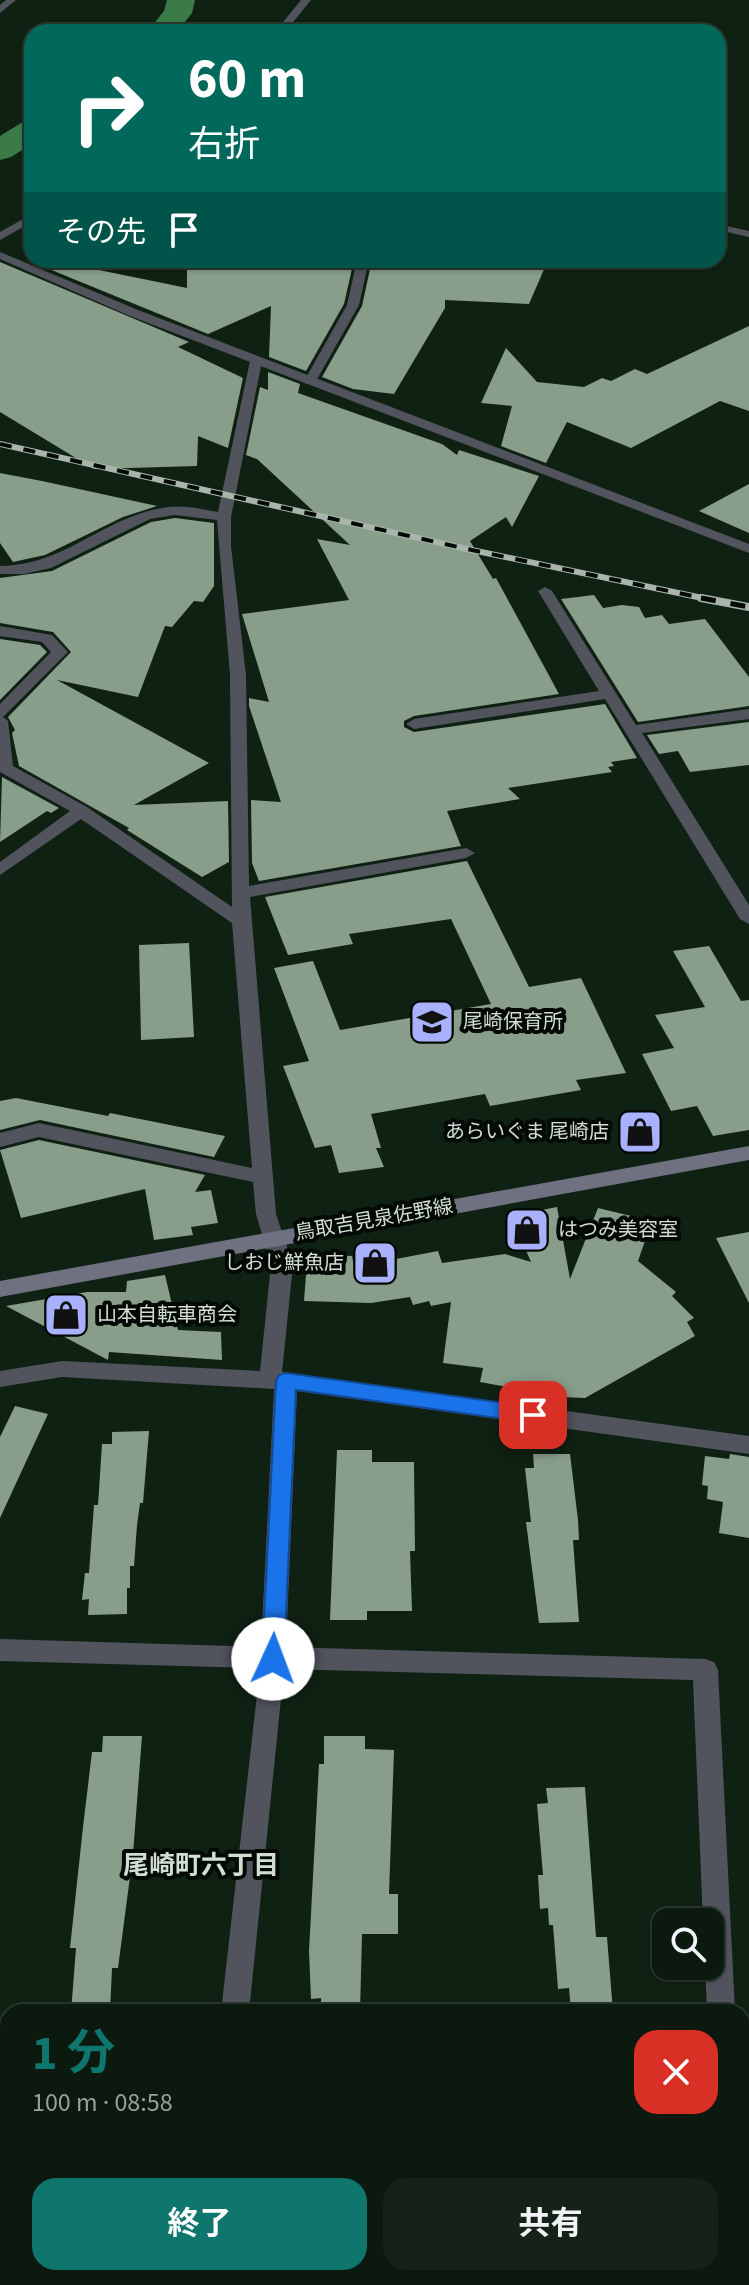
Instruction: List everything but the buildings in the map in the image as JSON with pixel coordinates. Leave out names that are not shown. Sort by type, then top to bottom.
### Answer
[{"type":"main road","name":"鳥取吉見泉佐野線","points":[[0,1289],[749,1153]]},
{"type":"street","points":[[0,10],[11,0]]},
{"type":"street","points":[[286,24],[306,0]]},
{"type":"street","points":[[0,237],[24,222]]},
{"type":"street","points":[[726,229],[749,234]]},
{"type":"street","points":[[0,255],[24,265]]},
{"type":"street","points":[[30,268],[256,361],[749,549]]},
{"type":"street","points":[[310,381],[353,305],[361,268]]},
{"type":"street","points":[[236,2004],[273,1659],[282,1265],[272,1238],[262,1177],[241,921],[238,675],[224,546],[224,517],[256,361]]},
{"type":"street","points":[[0,570],[19,572],[56,562],[138,520],[168,511],[224,517]]},
{"type":"street","points":[[545,591],[749,919]]},
{"type":"street","points":[[0,713],[60,652],[47,638],[1,631]]},
{"type":"street","points":[[414,724],[609,694]]},
{"type":"street","points":[[631,730],[749,714]]},
{"type":"street","points":[[0,721],[2,769],[81,811],[241,921]]},
{"type":"street","points":[[0,870],[81,811]]},
{"type":"street","points":[[241,893],[466,853]]},
{"type":"street","points":[[0,1140],[39,1130],[262,1177]]},
{"type":"street","points":[[0,1379],[62,1369],[278,1380],[749,1445]]},
{"type":"street","points":[[0,1650],[705,1670],[721,2004]]},
{"type":"waterway","points":[[168,24],[178,13],[181,0]]},
{"type":"waterway","points":[[0,150],[24,135]]},
{"type":"railway","points":[[0,444],[467,549],[712,600]]},
{"type":"railway","points":[[701,598],[749,607]]},
{"type":"place","name":"尾崎保育所","points":[[432,1022]]},
{"type":"place","name":"あらいぐま 尾崎店","points":[[640,1132]]},
{"type":"place","name":"はつみ美容室","points":[[527,1230]]},
{"type":"place","name":"しおじ鮮魚店","points":[[375,1263]]},
{"type":"place","name":"山本自転車商会","points":[[66,1315]]},
{"type":"district","name":"尾崎町六丁目","points":[[201,1865]]},
{"type":"route","points":[[273,1659],[286,1381],[533,1415]]}]
